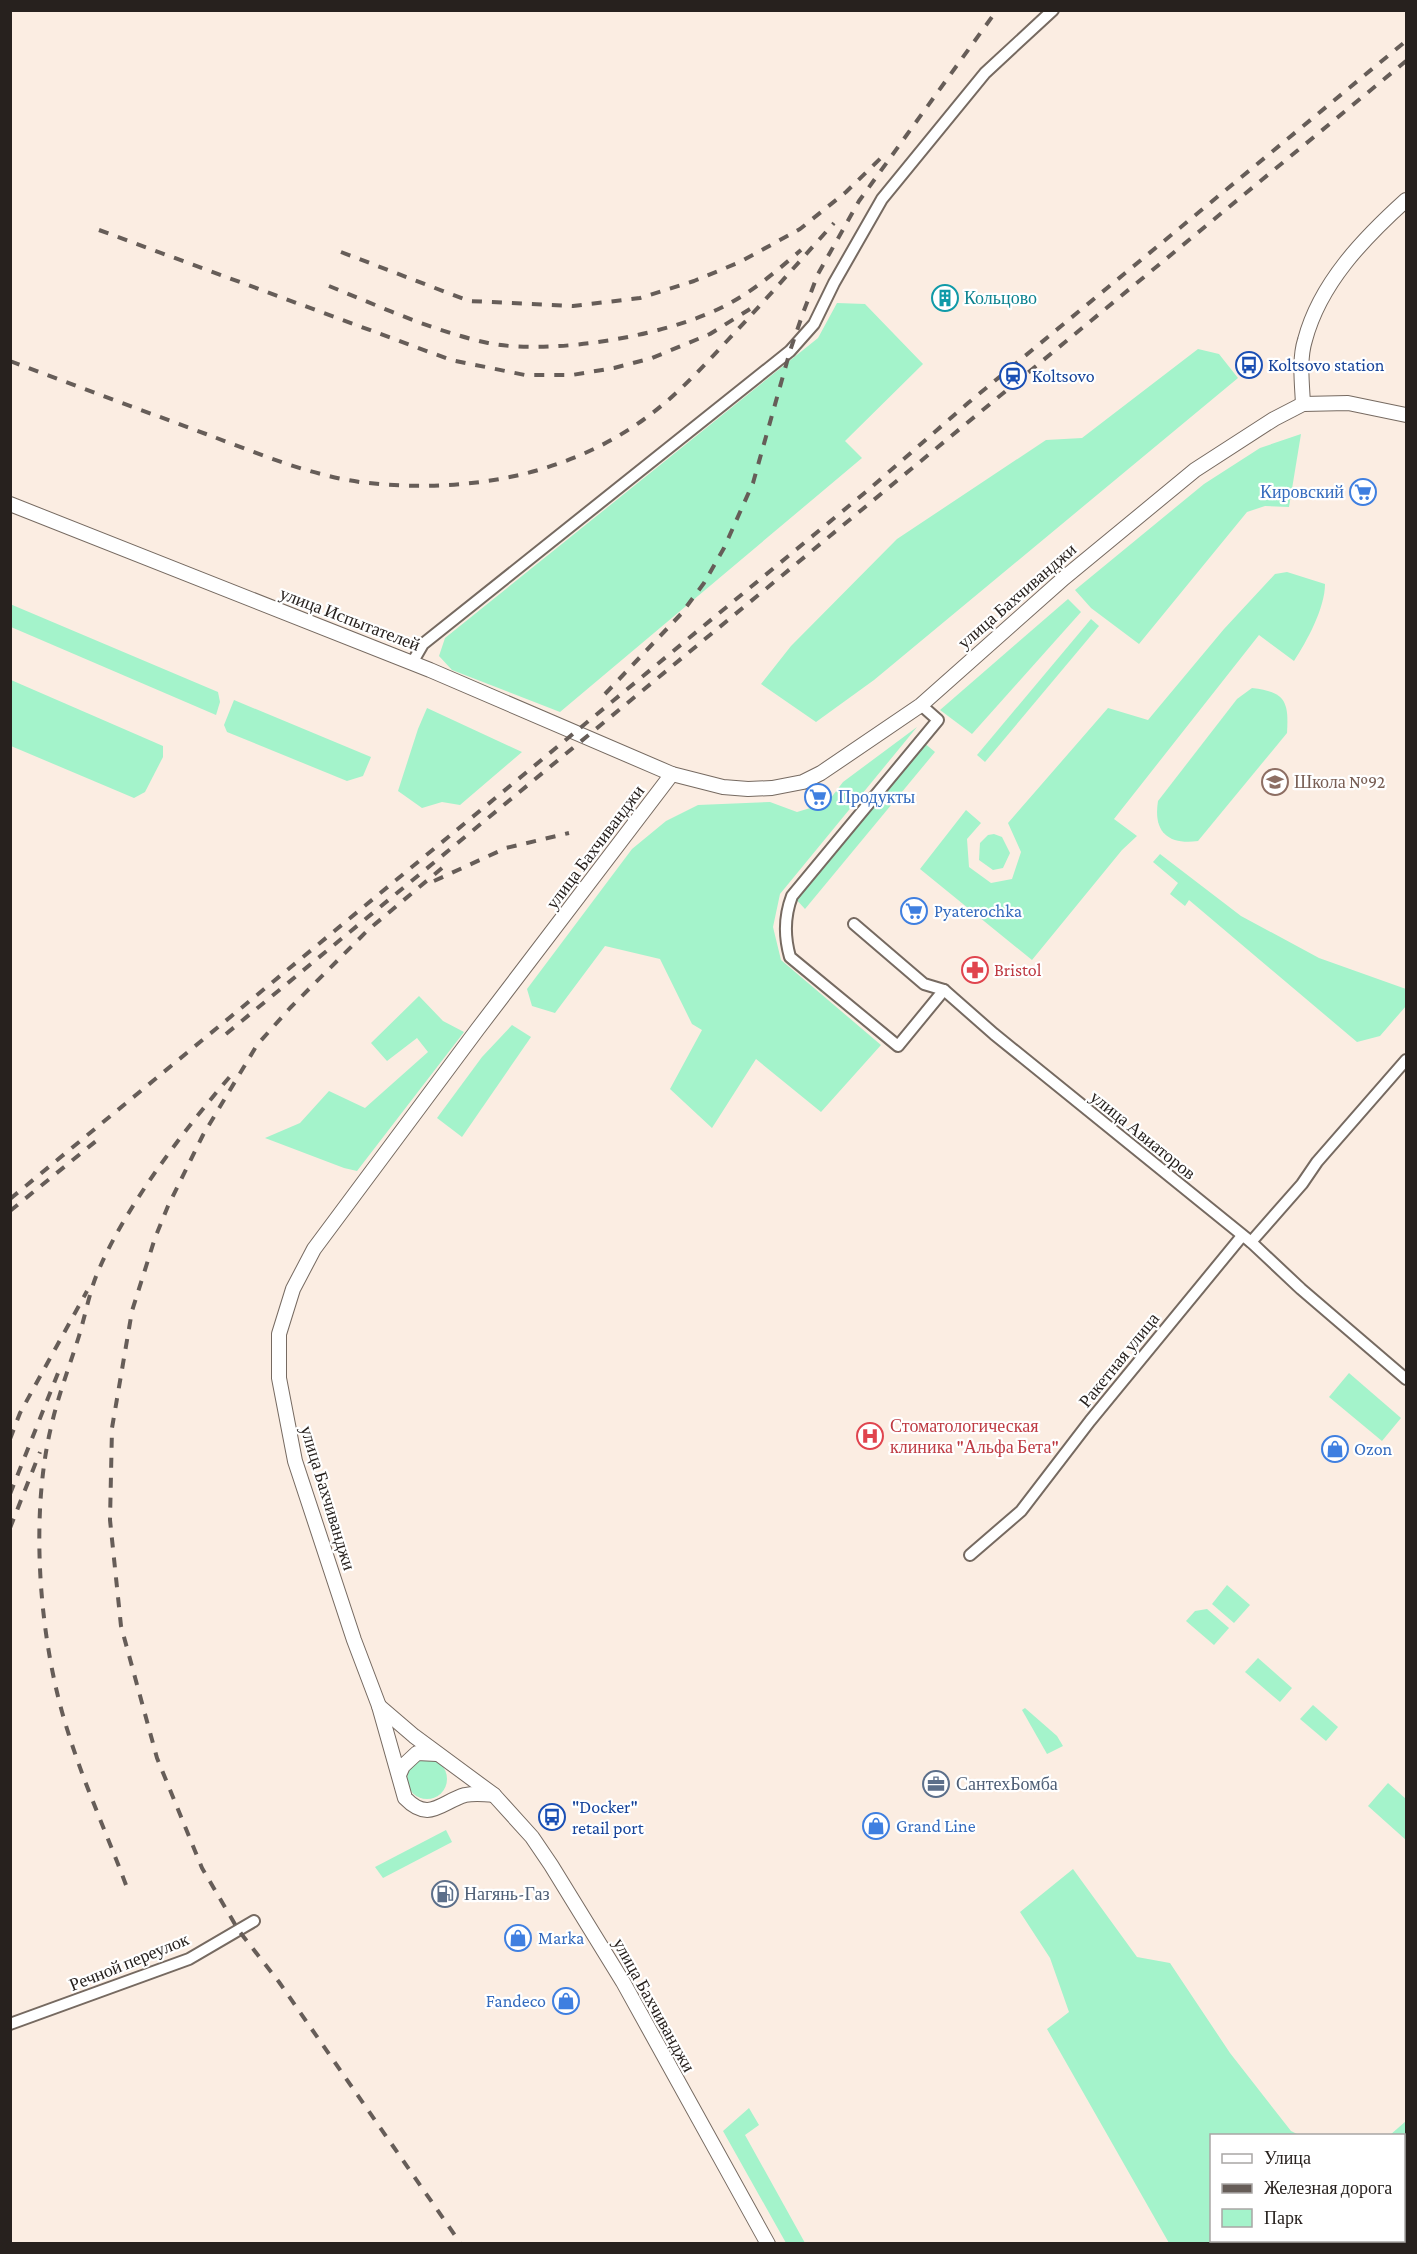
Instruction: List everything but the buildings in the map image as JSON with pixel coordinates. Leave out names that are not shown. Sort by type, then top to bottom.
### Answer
[{"type":"main road","points":[[1303,404],[1301,378],[1304,340],[1320,300],[1331,282],[1375,228],[1407,200]]},
{"type":"main road","name":"улица Бахчиванджи","points":[[494,1795],[478,1793],[431,1809],[412,1805],[405,1798],[400,1787],[399,1775],[379,1706],[357,1651],[324,1551],[295,1461],[285,1416],[279,1378],[279,1334],[292,1289],[314,1249],[672,774],[723,787],[772,788],[803,782],[821,773],[921,705],[1064,578],[1195,470],[1275,418],[1303,404],[1348,404],[1407,415]]},
{"type":"main road","name":"улица Испытателей","points":[[10,504],[412,663],[672,774]]},
{"type":"main road","name":"улица Бахчиванджи","points":[[379,1706],[439,1755],[494,1795],[532,1837],[623,1982],[768,2244]]},
{"type":"main road","points":[[399,1775],[403,1766],[417,1753],[427,1752],[439,1755]]},
{"type":"main road","points":[[456,1799],[460,1777],[457,1768]]},
{"type":"street","points":[[412,663],[423,644],[790,351],[814,324],[834,283],[882,199],[985,74],[1053,10]]},
{"type":"street","points":[[921,705],[938,720],[792,896],[786,911],[785,940],[790,957],[898,1046],[944,990]]},
{"type":"street","name":"улица Авиаторов","points":[[854,924],[924,984],[944,990],[994,1034],[1246,1239],[1407,1379]]},
{"type":"street","name":"Ракетная улица","points":[[970,1555],[1021,1511],[1096,1414],[1246,1239],[1302,1184],[1317,1162],[1407,1060]]},
{"type":"street","name":"Речной переулок","points":[[10,2024],[189,1959],[254,1921]]},
{"type":"green space","points":[[837,303],[865,304],[923,364],[845,441],[862,458],[560,712],[452,670],[439,656],[445,638],[818,338]]},
{"type":"green space","points":[[1198,349],[1219,354],[1238,378],[874,680],[816,722],[761,684],[791,646],[897,539],[1046,440],[1082,438]]},
{"type":"green space","points":[[1301,434],[1289,507],[1265,506],[1247,512],[1139,644],[1091,608],[1075,590],[1204,484],[1260,448]]},
{"type":"green space","points":[[1287,572],[1325,584],[1319,614],[1294,661],[1259,635],[1114,819],[1137,836],[1122,850],[1032,960],[920,869],[966,810],[981,823],[967,839],[969,867],[991,883],[1012,879],[1021,852],[1008,823],[1108,708],[1148,720],[1224,629],[1275,574]]},
{"type":"green space","points":[[1068,599],[1081,612],[972,734],[940,710]]},
{"type":"green space","points":[[10,604],[218,692],[220,702],[216,715],[11,627]]},
{"type":"green space","points":[[1091,619],[1099,626],[985,762],[977,755]]},
{"type":"green space","points":[[11,680],[163,746],[163,757],[145,792],[134,798],[11,746]]},
{"type":"green space","points":[[1252,688],[1272,692],[1283,700],[1287,713],[1287,733],[1198,841],[1178,841],[1171,838],[1165,834],[1158,821],[1158,801],[1237,699]]},
{"type":"green space","points":[[234,700],[371,757],[363,776],[347,781],[227,732],[224,725]]},
{"type":"green space","points":[[427,708],[522,752],[460,805],[442,802],[422,808],[398,791]]},
{"type":"green space","points":[[917,727],[780,894],[773,927],[781,960],[881,1045],[821,1112],[756,1059],[712,1128],[670,1089],[702,1030],[692,1024],[660,959],[605,946],[555,1013],[532,1006],[527,989],[632,849],[666,821],[698,805],[770,802],[797,812],[827,803],[843,782]]},
{"type":"green space","points":[[923,742],[935,752],[805,909],[794,897]]},
{"type":"green space","points":[[994,834],[1002,837],[1010,853],[1003,868],[993,870],[979,860],[980,843],[988,835]]},
{"type":"green space","points":[[1160,854],[1241,916],[1319,958],[1406,989],[1406,1006],[1380,1036],[1357,1042],[1189,900],[1185,906],[1170,894],[1178,883],[1153,862]]},
{"type":"green space","points":[[419,996],[443,1021],[464,1032],[357,1171],[265,1138],[300,1123],[329,1091],[365,1108],[428,1052],[417,1038],[387,1061],[371,1043]]},
{"type":"green space","points":[[512,1025],[531,1037],[462,1137],[437,1118],[482,1057]]},
{"type":"green space","points":[[1349,1373],[1401,1418],[1382,1441],[1329,1397]]},
{"type":"green space","points":[[1227,1585],[1250,1605],[1234,1623],[1212,1604]]},
{"type":"green space","points":[[1207,1609],[1229,1628],[1214,1645],[1186,1621],[1195,1611]]},
{"type":"green space","points":[[1258,1658],[1292,1688],[1280,1702],[1245,1672]]},
{"type":"green space","points":[[1313,1705],[1338,1727],[1326,1741],[1300,1719]]},
{"type":"green space","points":[[1025,1708],[1057,1736],[1063,1746],[1047,1754],[1022,1710]]},
{"type":"green space","points":[[427,1759],[435,1760],[441,1765],[446,1771],[446,1787],[441,1793],[435,1798],[427,1799],[419,1798],[413,1793],[408,1787],[407,1779],[408,1771],[413,1765],[419,1760]]},
{"type":"green space","points":[[1388,1783],[1406,1799],[1406,1840],[1368,1806]]},
{"type":"green space","points":[[446,1830],[452,1842],[383,1878],[375,1867]]},
{"type":"green space","points":[[1073,1869],[1137,1957],[1170,1963],[1230,2053],[1291,2131],[1297,2134],[1210,2134],[1210,2242],[1405,2242],[1405,2134],[1391,2134],[1406,2121],[1406,2243],[1169,2243],[1047,2029],[1069,2012],[1050,1958],[1020,1912]]},
{"type":"green space","points":[[749,2108],[759,2125],[745,2135],[805,2243],[786,2243],[723,2131]]},
{"type":"railway","points":[[605,694],[681,614],[704,583],[724,548],[753,483],[790,351],[818,274],[859,201],[997,10]]},
{"type":"railway","points":[[10,1199],[867,491],[968,403],[1406,41]]},
{"type":"railway","points":[[226,1034],[1406,61]]},
{"type":"railway","points":[[341,252],[469,301],[573,306],[640,298],[694,281],[740,262],[800,229],[846,192],[886,153]]},
{"type":"railway","points":[[10,361],[265,456],[306,470],[347,480],[404,486],[441,485],[512,477],[546,468],[580,455],[643,420],[676,393],[706,363],[834,223]]},
{"type":"railway","points":[[99,230],[451,360],[525,375],[572,375],[614,368],[652,358],[710,334],[750,309]]},
{"type":"railway","points":[[329,286],[427,325],[468,338],[488,343],[545,347],[613,340],[647,333],[708,314],[750,291],[801,250]]},
{"type":"railway","points":[[434,881],[506,848],[569,833]]},
{"type":"railway","points":[[442,868],[368,930],[290,1008],[257,1045],[203,1135],[155,1238],[132,1311],[112,1428],[110,1520],[121,1626],[157,1758],[202,1868],[239,1931],[279,1982],[461,2244]]},
{"type":"railway","points":[[126,1885],[74,1751],[58,1697],[50,1659],[40,1578],[39,1537],[45,1459],[61,1390],[91,1292],[112,1242],[142,1191],[233,1073]]},
{"type":"railway","points":[[10,1211],[101,1137]]},
{"type":"railway","points":[[10,1439],[20,1413],[87,1291]]},
{"type":"railway","points":[[10,1494],[58,1373]]},
{"type":"railway","points":[[10,1528],[40,1452]]},
{"type":"place","name":"Кольцово","points":[[945,298]]},
{"type":"place","name":"Koltsovo station","points":[[1249,365]]},
{"type":"place","name":"Koltsovo","points":[[1013,376]]},
{"type":"place","name":"Кировский","points":[[1363,492]]},
{"type":"place","name":"Школа №92","points":[[1275,782]]},
{"type":"place","name":"Продукты","points":[[818,797]]},
{"type":"place","name":"Pyaterochka","points":[[914,911]]},
{"type":"place","name":"Bristol","points":[[975,970]]},
{"type":"place","name":"Стоматологическая клиника \"Альфа Бета\"","points":[[870,1436]]},
{"type":"place","name":"Ozon","points":[[1335,1449]]},
{"type":"place","name":"СантехБомба","points":[[936,1784]]},
{"type":"place","name":"\"Docker\" retail port","points":[[552,1817]]},
{"type":"place","name":"Grand Line","points":[[876,1826]]},
{"type":"place","name":"Нагянь-Газ","points":[[445,1894]]},
{"type":"place","name":"Marka","points":[[518,1938]]},
{"type":"place","name":"Fandeco","points":[[566,2001]]}]
